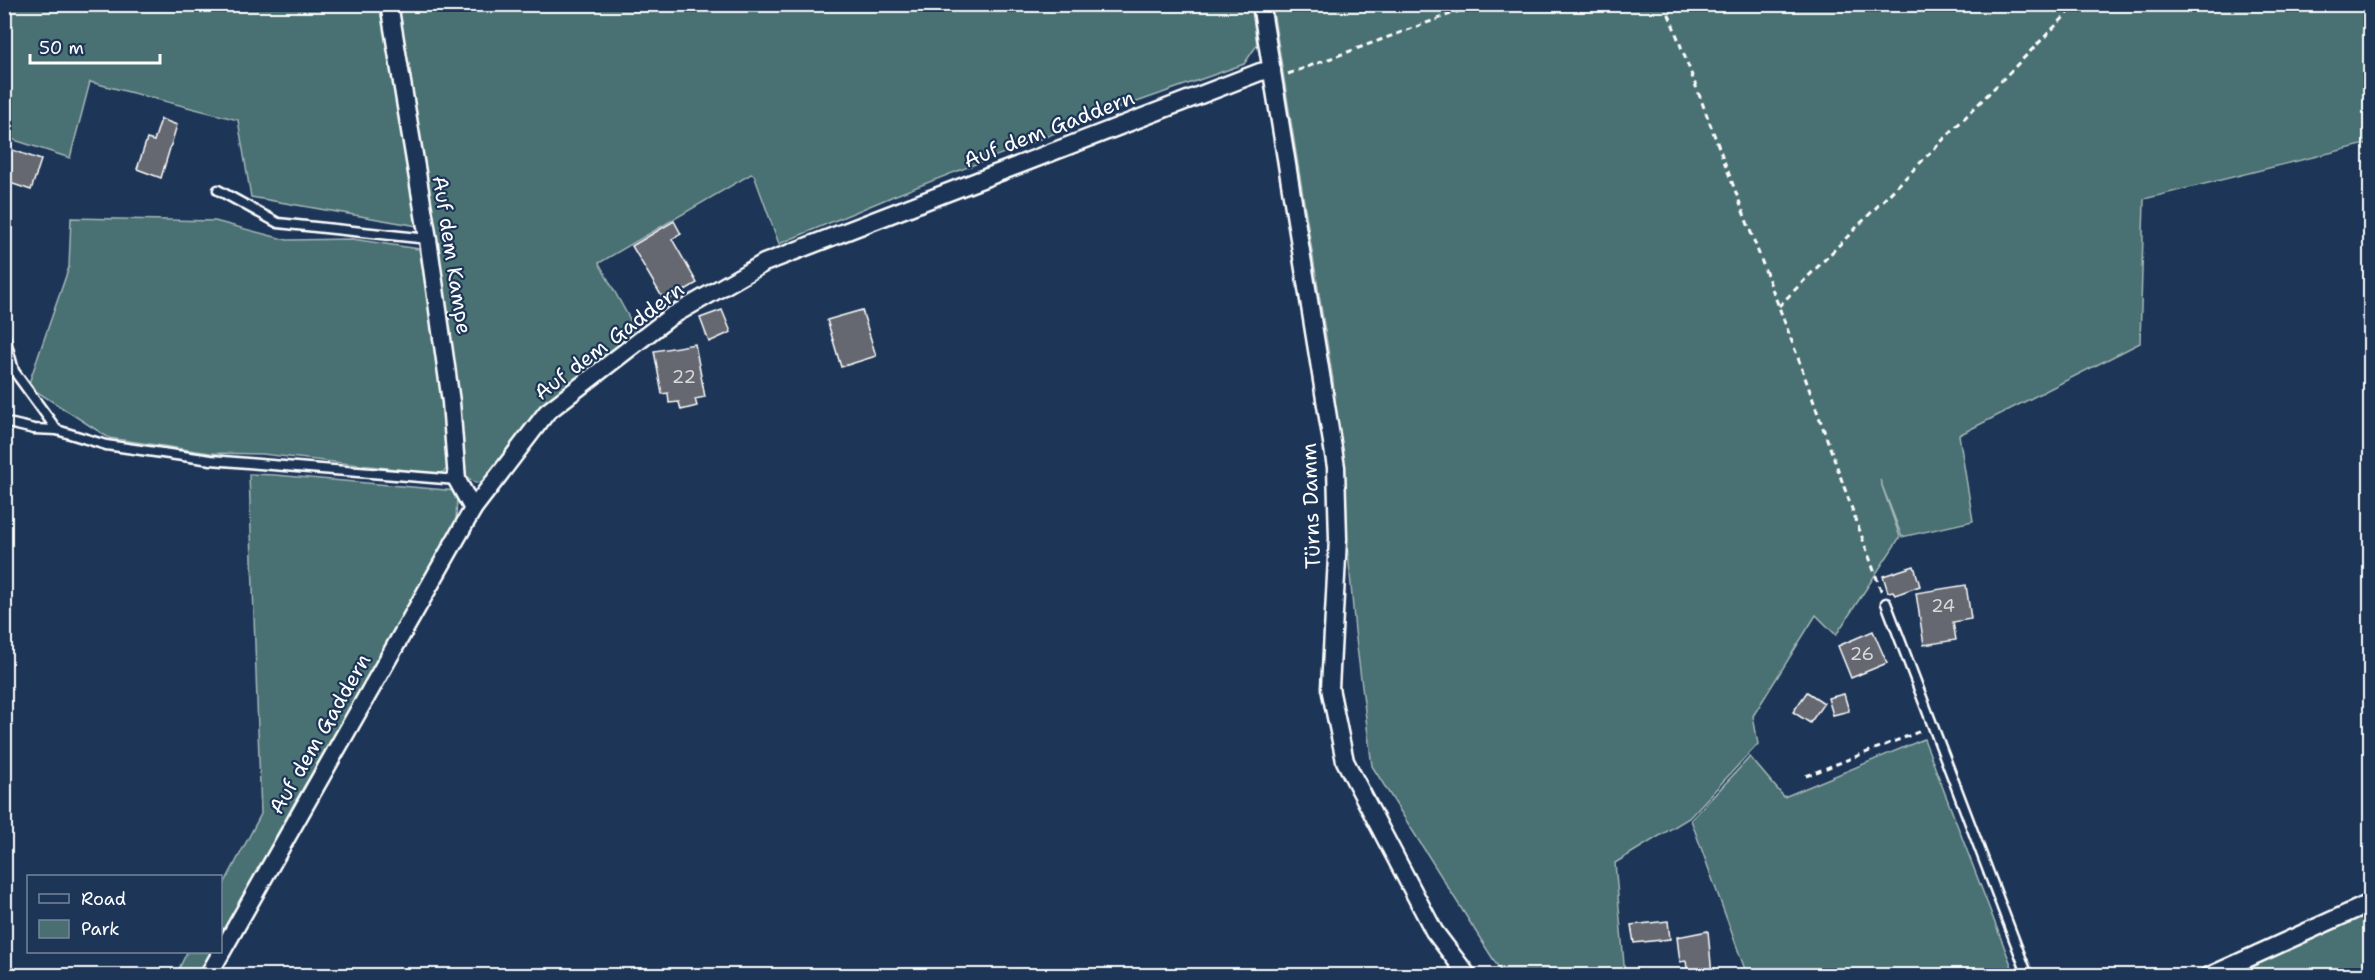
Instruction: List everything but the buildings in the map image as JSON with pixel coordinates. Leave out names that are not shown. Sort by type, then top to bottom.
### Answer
[{"type":"street","name":"Auf dem Kampe","points":[[389,4],[452,402],[457,480],[473,509]]},
{"type":"street","name":"Türns Damm","points":[[1261,4],[1336,467],[1338,539],[1330,688],[1345,761],[1434,931],[1468,975]]},
{"type":"street","name":"Auf dem Gaddern","points":[[222,950],[473,509],[547,412],[670,317],[764,263],[1168,106],[1260,72],[1272,75]]},
{"type":"street","points":[[2209,975],[2370,903]]},
{"type":"street","name":"Auf dem Gaddern","points":[[208,975],[221,953]]},
{"type":"lane","points":[[218,190],[278,223],[428,239]]},
{"type":"lane","points":[[4,333],[14,371],[57,430]]},
{"type":"lane","points":[[4,422],[34,429],[57,430],[106,445],[211,460],[457,480]]},
{"type":"lane","points":[[1886,603],[2028,975]]},
{"type":"path","points":[[1272,75],[1478,4]]},
{"type":"path","points":[[1665,4],[1779,306],[1886,603]]},
{"type":"path","points":[[1779,306],[2077,4]]},
{"type":"path","points":[[1806,776],[1932,726]]},
{"type":"green space","points":[[1251,4],[1257,45],[1244,64],[1117,109],[896,195],[779,244],[754,175],[751,174],[599,263],[638,334],[485,482],[475,483],[463,474],[456,373],[397,5]]},
{"type":"green space","points":[[5,5],[383,5],[418,226],[251,197],[238,120],[90,82],[70,158],[5,137]]},
{"type":"green space","points":[[1272,5],[2370,5],[2370,143],[2144,199],[2140,343],[1959,435],[1973,521],[1902,537],[1880,480],[1900,537],[1836,635],[1816,615],[1753,716],[1758,744],[1689,818],[1615,863],[1625,975],[1503,975],[1372,766],[1355,631],[1333,380]]},
{"type":"green space","points":[[71,218],[215,221],[287,240],[352,239],[419,249],[443,381],[450,467],[440,474],[262,454],[210,453],[109,438],[28,386],[69,267]]},
{"type":"green space","points":[[249,474],[457,491],[456,527],[297,798],[222,934],[222,888],[261,814]]},
{"type":"green space","points":[[1924,739],[2015,975],[1747,975],[1691,820],[1750,757],[1784,797]]},
{"type":"green space","points":[[2370,910],[2370,975],[2233,975]]},
{"type":"green space","points":[[187,953],[211,953],[198,975],[176,975]]}]
